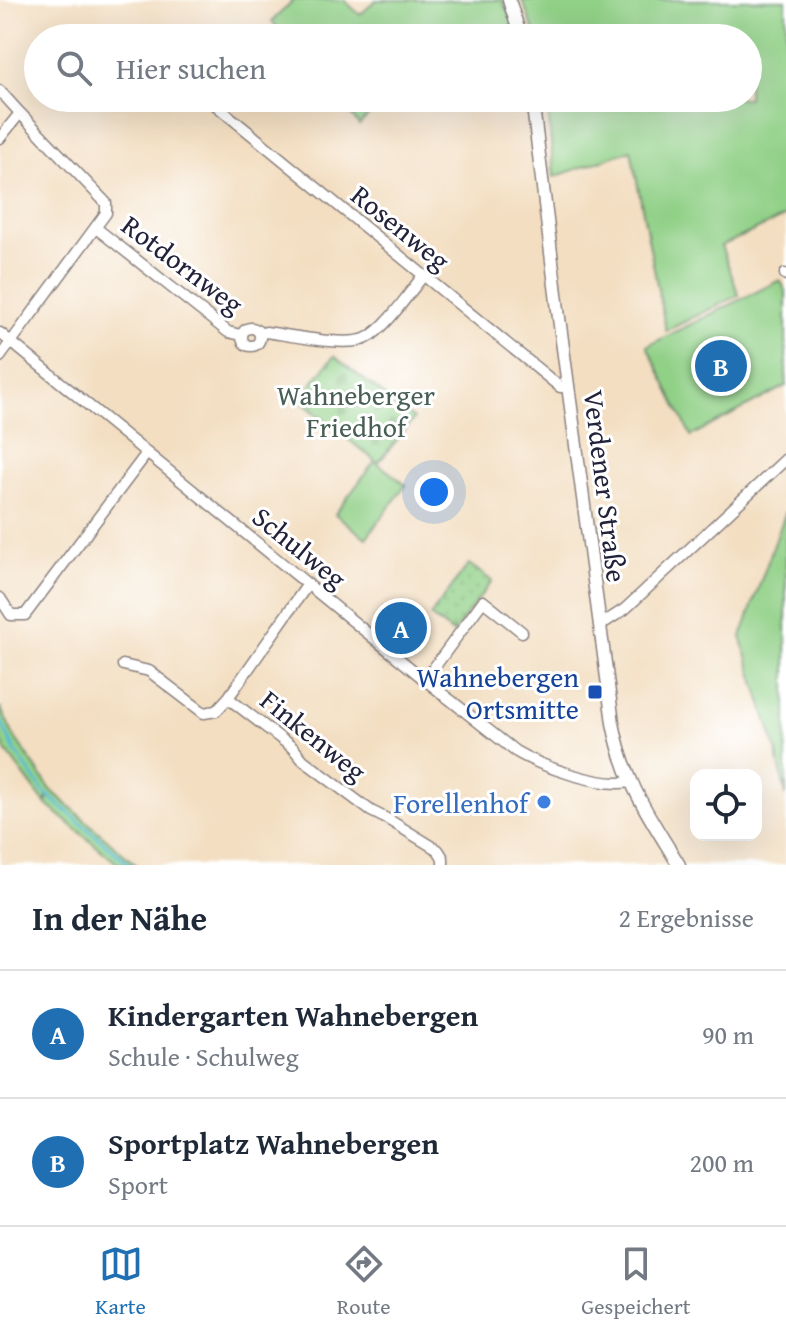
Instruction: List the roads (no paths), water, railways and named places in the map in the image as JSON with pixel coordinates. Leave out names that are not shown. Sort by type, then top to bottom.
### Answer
[{"type":"street","points":[[509,0],[517,24]]},
{"type":"street","points":[[0,91],[106,203],[106,213],[96,228],[0,357]]},
{"type":"street","name":"Rosenweg","points":[[224,112],[560,387],[568,387]]},
{"type":"street","name":"Verdener Straße","points":[[534,112],[613,723],[630,782],[679,865]]},
{"type":"street","points":[[0,138],[20,113]]},
{"type":"street","name":"Rotdornweg","points":[[96,228],[228,332],[241,335],[243,342],[249,346],[257,344],[260,334],[266,332],[336,341],[358,341],[368,337],[384,324],[423,276]]},
{"type":"street","name":"Schulweg","points":[[0,333],[515,751],[530,760],[575,775],[620,784],[630,782]]},
{"type":"street","points":[[0,598],[11,615],[25,615],[147,453]]},
{"type":"street","points":[[599,623],[625,609],[786,459]]},
{"type":"street","name":"Finkenweg","points":[[123,665],[149,671],[204,713],[216,711],[308,584]]},
{"type":"street","points":[[425,680],[483,601],[522,632]]},
{"type":"street","name":"Finkenweg","points":[[228,698],[371,811],[438,850],[443,865]]},
{"type":"waterway","points":[[0,719],[15,751],[44,792],[130,865]]},
{"type":"place","name":"Sportplatz Wahnebergen","points":[[721,366]]},
{"type":"place","name":"Kindergarten Wahnebergen","points":[[401,628]]},
{"type":"place","name":"Wahnebergen Ortsmitte","points":[[595,692]]},
{"type":"place","name":"Forellenhof","points":[[544,802]]},
{"type":"park label","name":"Wahneberger Friedhof","points":[[356,410]]}]
